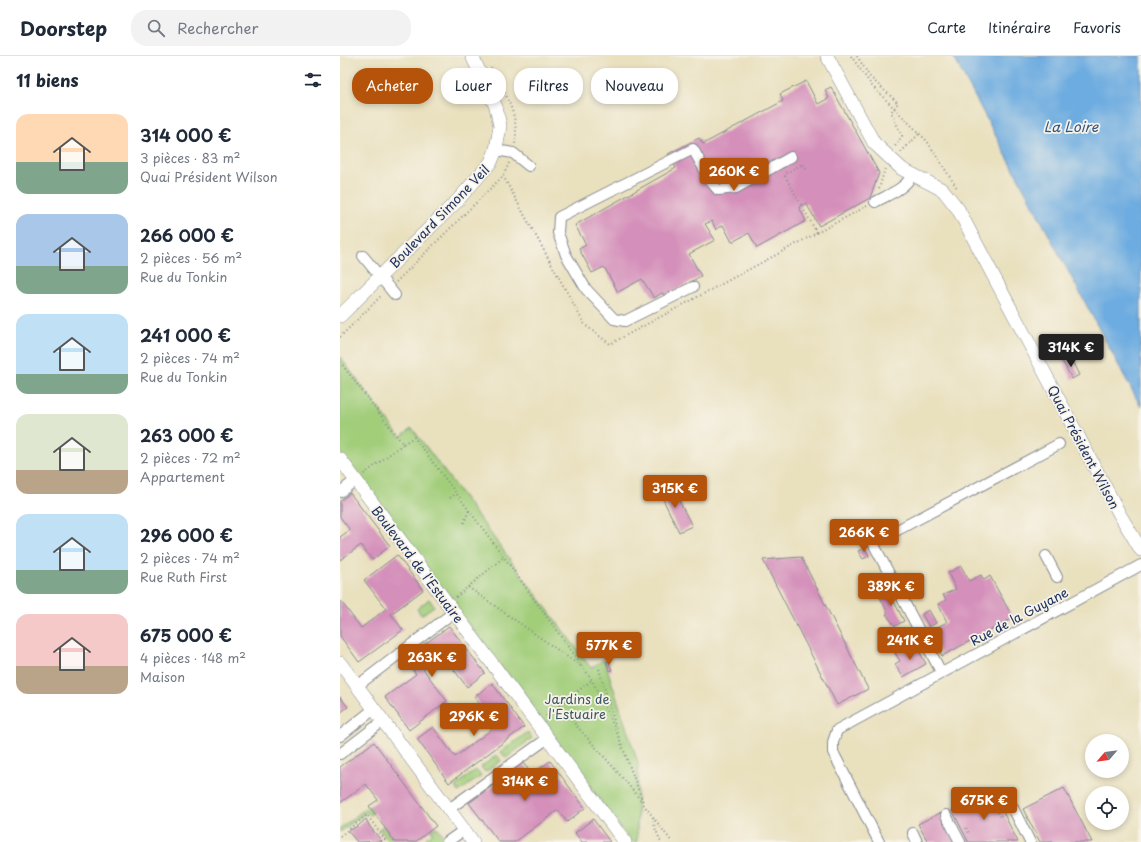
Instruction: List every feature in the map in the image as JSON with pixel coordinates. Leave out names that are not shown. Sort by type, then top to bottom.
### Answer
[{"type":"main road","name":"Boulevard Simone Veil","points":[[340,316],[480,176],[491,162],[496,150],[500,126],[496,107],[472,56]]},
{"type":"main road","name":"Quai Président Wilson","points":[[827,56],[868,133],[890,159],[912,176],[936,185],[943,190],[965,219],[1120,515],[1141,550]]},
{"type":"main road","name":"Boulevard de l'Estuaire","points":[[340,459],[625,842]]},
{"type":"main road","points":[[340,663],[473,842]]},
{"type":"street","points":[[693,287],[625,321],[614,319],[586,290],[566,255],[558,233],[558,218],[693,149],[712,183],[718,190],[736,188],[791,156]]},
{"type":"street","points":[[496,150],[513,153],[529,166]]},
{"type":"street","points":[[875,202],[902,187],[909,182],[912,176]]},
{"type":"street","points":[[363,256],[395,295]]},
{"type":"street","points":[[942,672],[873,543],[1059,444]]},
{"type":"street","points":[[340,492],[356,480]]},
{"type":"street","points":[[1046,556],[1057,577]]},
{"type":"street","name":"Rue de la Guyane","points":[[879,842],[837,764],[833,752],[833,742],[837,730],[1141,565]]},
{"type":"street","points":[[357,686],[451,608]]},
{"type":"street","points":[[340,736],[374,709]]},
{"type":"street","points":[[340,754],[383,722]]},
{"type":"street","points":[[449,810],[548,738]]},
{"type":"street","points":[[1007,796],[1030,842]]},
{"type":"street","points":[[946,815],[960,842]]},
{"type":"street","points":[[447,842],[464,830]]},
{"type":"path","points":[[852,56],[872,86],[894,108]]},
{"type":"path","points":[[503,176],[585,325],[610,344],[875,202],[885,167],[902,136],[891,112],[898,103],[870,77],[857,56]]},
{"type":"path","points":[[890,159],[897,156],[920,133]]},
{"type":"path","points":[[806,169],[803,164],[786,173],[785,176],[817,234]]},
{"type":"path","points":[[340,362],[403,444]]},
{"type":"path","points":[[356,480],[414,436],[504,557],[592,680],[618,735]]},
{"type":"path","points":[[450,498],[456,494]]},
{"type":"path","points":[[464,523],[469,510]]},
{"type":"path","points":[[451,608],[468,588],[504,557]]},
{"type":"path","points":[[468,588],[584,669]]},
{"type":"path","points":[[599,669],[618,735],[644,805]]},
{"type":"path","points":[[530,714],[534,711],[541,719],[592,680]]},
{"type":"path","points":[[560,705],[580,730],[606,757],[672,842]]},
{"type":"path","points":[[998,812],[1002,819]]},
{"type":"path","points":[[340,836],[367,815],[386,841],[381,842]]},
{"type":"path","points":[[653,816],[655,828],[661,842]]},
{"type":"path","points":[[966,828],[970,835]]},
{"type":"green space","name":"Jardins de l'Estuaire","points":[[340,357],[400,437],[412,428],[591,668],[604,659],[638,763],[637,842],[631,842],[340,452]]},
{"type":"green space","points":[[429,599],[434,606],[421,615],[417,609]]},
{"type":"green space","points":[[528,732],[532,738],[506,758],[501,752]]},
{"type":"green space","points":[[497,755],[501,761],[485,772],[481,767]]},
{"type":"green space","points":[[476,770],[481,776],[459,792],[455,786]]},
{"type":"green space","points":[[369,806],[373,813],[370,815],[367,812],[340,832],[340,828]]},
{"type":"green space","points":[[383,826],[395,842],[390,842],[379,829]]},
{"type":"green space","points":[[437,827],[446,839],[441,842],[428,842],[426,838],[433,833],[431,830]]},
{"type":"water","name":"La Loire","points":[[953,56],[1141,56],[1141,407]]},
{"type":"building","points":[[806,81],[818,104],[829,98],[825,90],[831,87],[879,173],[870,198],[819,226],[806,203],[799,207],[806,221],[757,248],[749,233],[732,242],[723,225],[716,230],[712,221],[705,224],[715,240],[689,254],[701,276],[666,296],[662,293],[654,298],[642,279],[618,292],[604,267],[592,273],[579,249],[586,245],[575,225],[676,168],[668,154],[699,138],[703,144],[783,101],[780,94]]},
{"type":"building","points":[[1070,357],[1079,375],[1072,379],[1062,361]]},
{"type":"building","points":[[671,485],[692,526],[679,532],[659,491]]},
{"type":"building","points":[[350,493],[390,546],[372,560],[361,545],[340,560],[340,537],[350,530],[340,517],[340,501]]},
{"type":"building","points":[[865,548],[869,556],[863,559],[858,551]]},
{"type":"building","points":[[397,555],[423,590],[391,614],[403,630],[359,662],[340,636],[340,600],[361,628],[386,609],[364,580]]},
{"type":"building","points":[[801,557],[868,689],[837,705],[763,560]]},
{"type":"building","points":[[961,566],[969,581],[981,575],[984,580],[990,576],[1013,618],[942,656],[930,631],[947,622],[938,604],[946,600],[943,595],[956,589],[948,573]]},
{"type":"building","points":[[887,588],[904,621],[895,626],[886,614],[888,613],[878,593]]},
{"type":"building","points":[[929,610],[936,623],[929,627],[922,614]]},
{"type":"building","points":[[449,626],[485,673],[467,687],[442,654],[423,669],[447,701],[409,730],[385,697],[416,674],[405,659]]},
{"type":"building","points":[[916,645],[926,664],[903,677],[895,664],[900,661],[895,653],[900,651],[901,653]]},
{"type":"building","points":[[608,661],[612,670],[610,671],[606,662]]},
{"type":"building","points":[[492,683],[524,727],[449,783],[417,739],[433,727],[455,757],[496,726],[474,697]]},
{"type":"building","points":[[340,697],[348,707],[340,713]]},
{"type":"building","points":[[374,742],[436,826],[415,842],[395,842],[369,806],[378,800],[366,784],[340,803],[340,767]]},
{"type":"building","points":[[550,761],[585,808],[567,822],[558,810],[515,842],[499,842],[469,803],[523,763],[532,774]]},
{"type":"building","points":[[1064,788],[1092,842],[1040,842],[1023,809]]},
{"type":"building","points":[[992,790],[1018,842],[968,842],[952,810]]},
{"type":"building","points":[[940,813],[955,842],[928,842],[918,824]]},
{"type":"building","points":[[366,819],[370,827],[382,841],[357,842],[348,831],[358,826]]},
{"type":"building","points":[[593,819],[610,842],[582,842],[575,833]]}]
